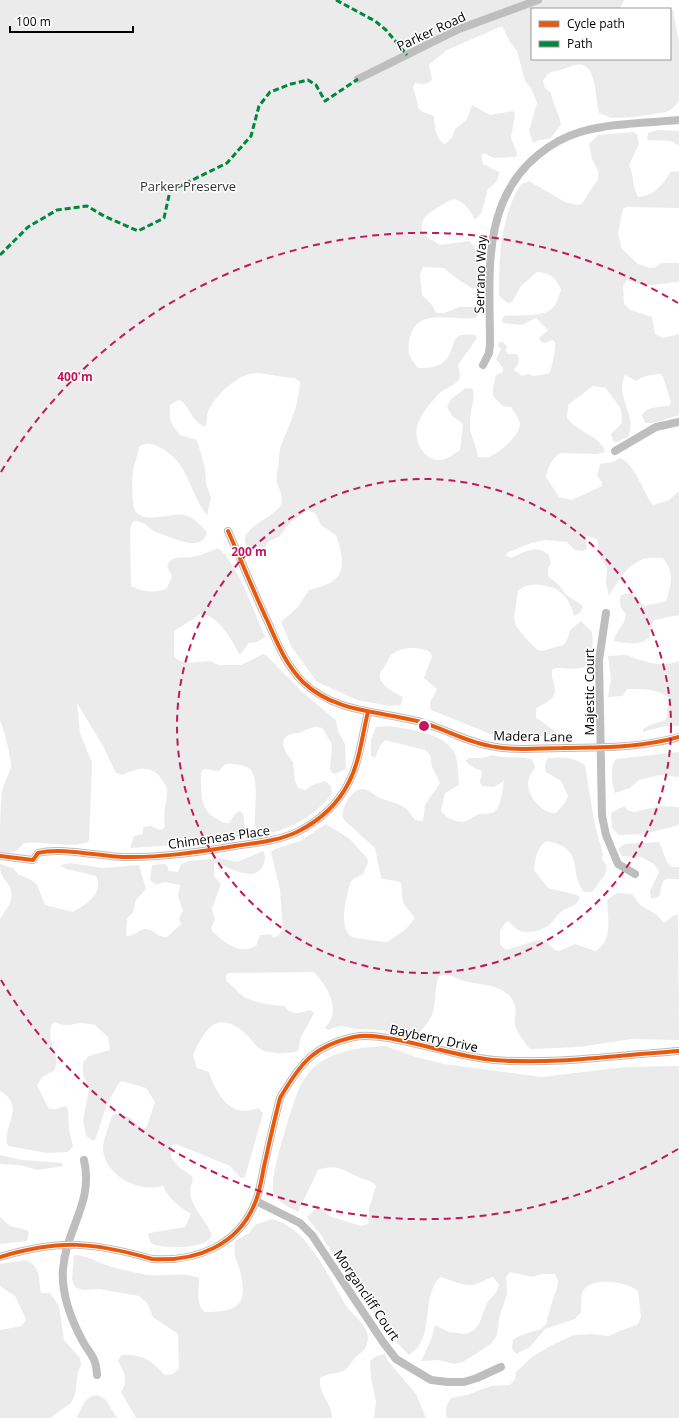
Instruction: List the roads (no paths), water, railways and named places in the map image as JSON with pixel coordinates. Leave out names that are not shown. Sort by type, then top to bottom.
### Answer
[{"type":"street","name":"Parker Road","points":[[358,79],[459,29],[538,0]]},
{"type":"street","name":"Serrano Way","points":[[483,365],[489,354],[490,344],[490,248],[492,232],[502,201],[516,177],[530,162],[548,147],[579,132],[617,126],[679,120]]},
{"type":"street","points":[[615,451],[656,427],[679,422]]},
{"type":"street","name":"Madera Lane","points":[[228,531],[280,650],[295,673],[304,683],[326,698],[338,704],[368,712],[425,723],[474,742],[496,748],[521,749],[643,745],[679,737]]},
{"type":"street","name":"Majestic Court","points":[[606,613],[599,660],[602,816],[606,835],[618,864],[635,874]]},
{"type":"street","name":"Chimeneas Place","points":[[0,856],[33,860],[38,853],[52,852],[124,857],[160,855],[198,852],[260,843],[296,833],[316,820],[333,805],[345,789],[359,756],[368,712]]},
{"type":"street","name":"Bayberry Drive","points":[[256,1201],[280,1098],[310,1056],[324,1047],[356,1037],[376,1036],[493,1060],[536,1062],[679,1051]]},
{"type":"street","points":[[84,1160],[88,1184],[68,1244],[63,1270],[67,1304],[76,1328],[85,1345],[93,1355],[97,1376]]},
{"type":"street","points":[[0,1257],[44,1245],[68,1244],[91,1245],[152,1259],[186,1259],[205,1252],[234,1235],[256,1201]]},
{"type":"street","name":"Morgancliff Court","points":[[256,1201],[300,1223],[312,1235],[383,1342],[396,1359],[431,1380],[448,1382],[470,1380],[501,1367]]},
{"type":"park label","name":"Parker Preserve","points":[[188,186]]}]
